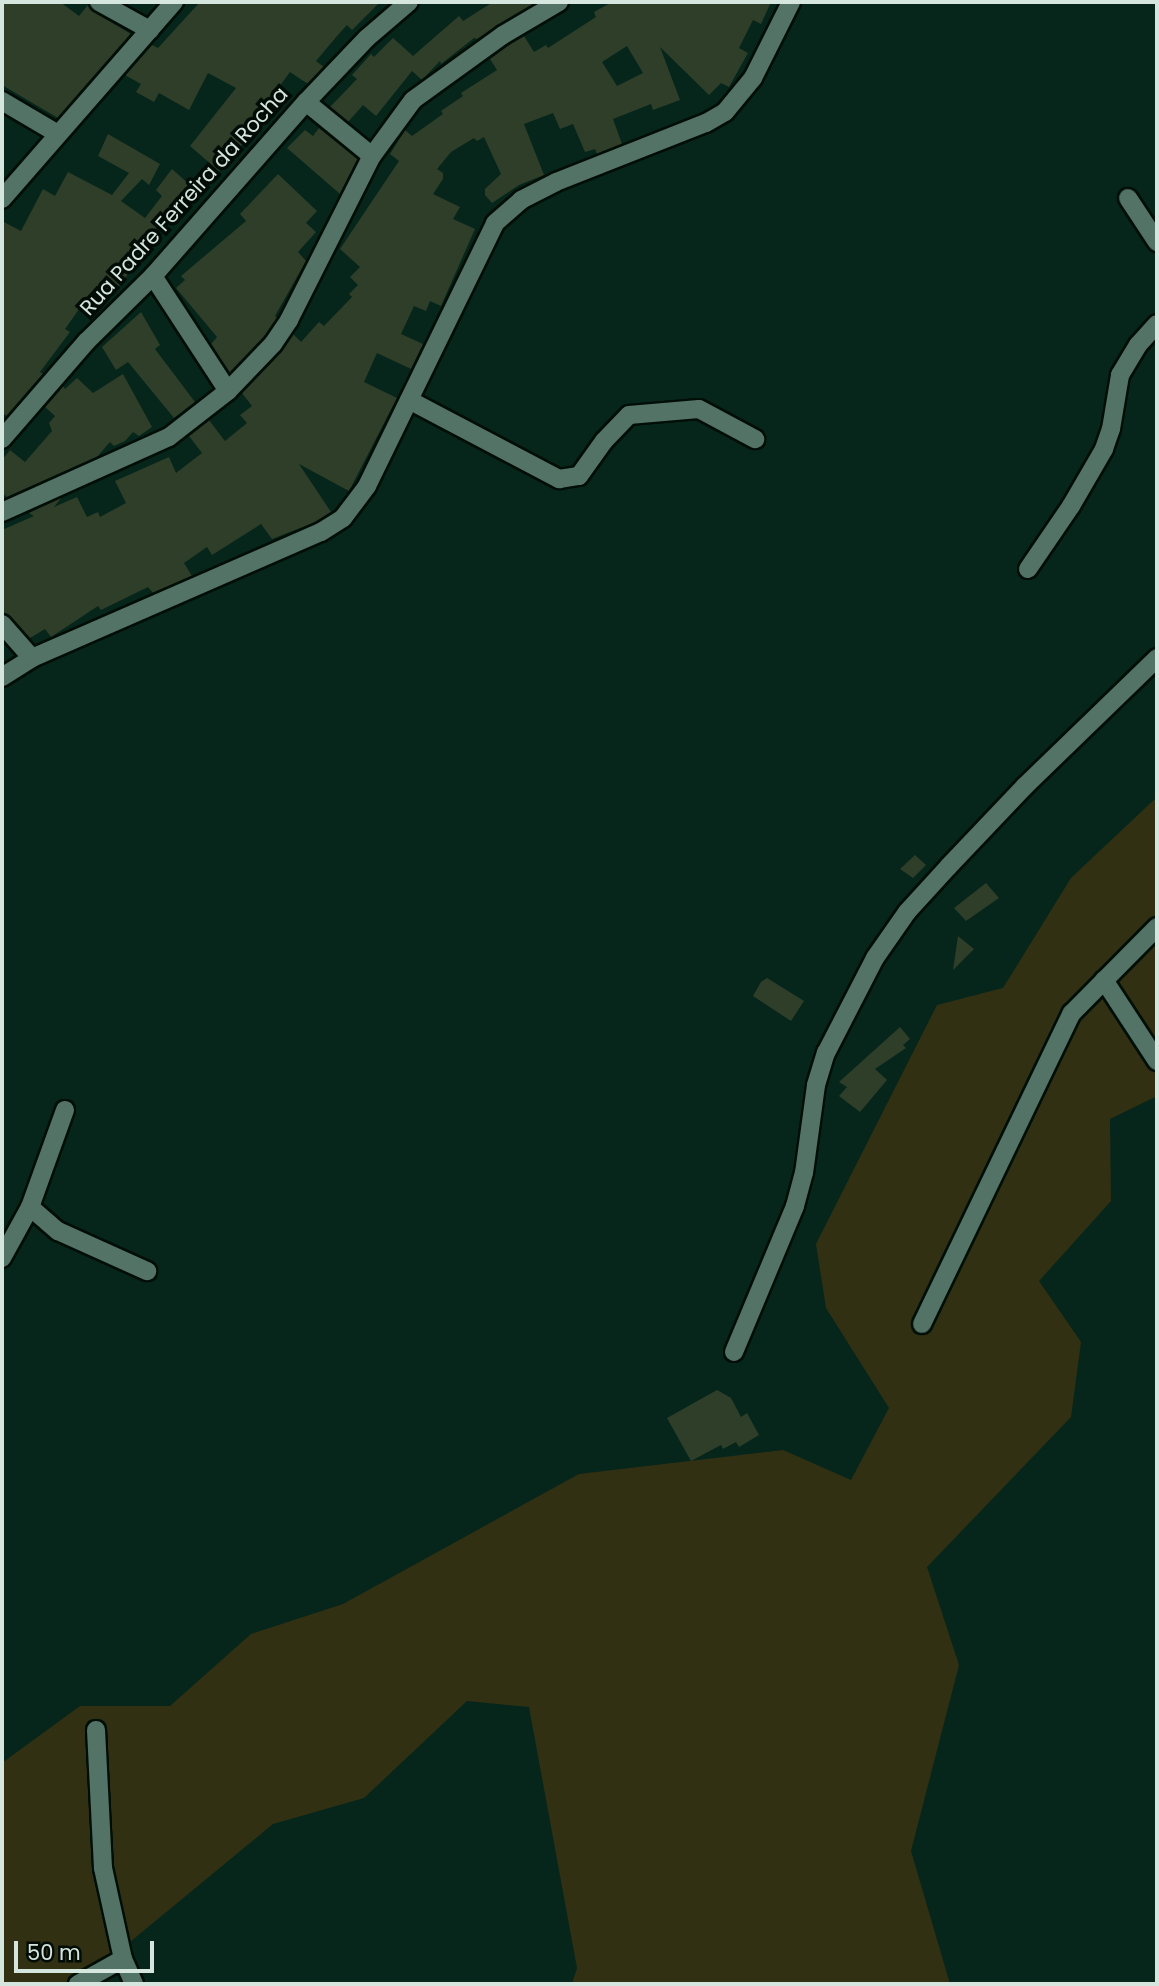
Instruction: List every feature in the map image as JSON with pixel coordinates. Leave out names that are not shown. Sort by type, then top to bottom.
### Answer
[{"type":"street","points":[[99,2],[150,30]]},
{"type":"street","points":[[2,198],[174,2]]},
{"type":"street","name":"Rua Padre Ferreira da Rocha","points":[[2,439],[87,341],[153,276],[306,102],[367,38],[409,2]]},
{"type":"street","points":[[2,512],[169,437],[190,424],[228,391],[273,344],[289,320],[372,156],[394,122],[420,93],[503,35],[559,2]]},
{"type":"street","points":[[2,677],[32,658],[321,532],[343,519],[368,486],[495,223],[507,210],[556,182],[706,123],[725,112],[753,78],[791,2]]},
{"type":"street","points":[[2,101],[58,134]]},
{"type":"street","points":[[306,102],[372,156]]},
{"type":"street","points":[[1128,198],[1157,242]]},
{"type":"street","points":[[153,276],[228,391]]},
{"type":"street","points":[[1028,569],[1071,506],[1104,449],[1111,429],[1120,375],[1138,345],[1157,324]]},
{"type":"street","points":[[409,400],[559,479],[579,476],[604,441],[629,415],[699,409],[755,439]]},
{"type":"street","points":[[2,624],[32,658]]},
{"type":"street","points":[[734,1352],[795,1206],[804,1173],[816,1085],[827,1053],[875,958],[906,912],[940,875],[1025,786],[1157,658]]},
{"type":"street","points":[[922,1324],[1072,1013],[1157,927]]},
{"type":"street","points":[[1104,981],[1157,1062]]},
{"type":"street","points":[[2,1258],[30,1207],[65,1110]]},
{"type":"street","points":[[30,1207],[58,1231],[148,1270]]},
{"type":"street","points":[[96,1730],[103,1868],[123,1959],[134,1984]]},
{"type":"street","points":[[78,1984],[123,1959]]},
{"type":"shaded area","points":[[1157,797],[1157,1096],[1110,1119],[1111,1201],[1039,1281],[1081,1342],[1071,1417],[927,1567],[959,1665],[911,1851],[950,1984],[572,1984],[577,1968],[529,1707],[467,1701],[364,1798],[273,1824],[79,1984],[2,1984],[2,1763],[80,1706],[170,1706],[251,1634],[343,1604],[579,1474],[783,1450],[851,1480],[889,1408],[826,1308],[816,1244],[937,1005],[1003,988],[1071,878]]},
{"type":"building","points":[[2,2],[60,2],[79,16],[88,5],[94,12],[131,34],[58,118],[2,85]]},
{"type":"building","points":[[200,2],[380,2],[352,30],[347,25],[337,36],[316,61],[324,67],[308,84],[290,72],[268,102],[271,104],[252,128],[255,130],[219,171],[190,146],[236,88],[208,73],[189,110],[159,93],[154,102],[136,92],[141,84],[125,75],[152,45],[158,48]]},
{"type":"building","points":[[493,2],[537,2],[477,39],[474,38],[441,64],[440,61],[422,80],[412,71],[376,116],[363,105],[348,122],[330,107],[357,79],[352,75],[371,54],[374,57],[393,38],[413,56],[459,16],[463,21]]},
{"type":"building","points":[[612,2],[771,2],[761,24],[753,20],[739,48],[748,53],[729,87],[721,83],[709,95],[660,47],[680,100],[653,110],[651,104],[613,119],[622,144],[597,154],[595,149],[585,152],[573,124],[560,129],[553,113],[524,124],[544,175],[519,185],[492,203],[485,195],[485,189],[501,174],[484,137],[477,141],[474,138],[451,152],[437,169],[443,173],[443,179],[433,194],[460,207],[453,219],[475,229],[441,306],[430,301],[426,311],[414,306],[401,334],[423,344],[411,369],[377,353],[364,382],[397,398],[349,491],[299,464],[331,512],[316,522],[272,539],[261,524],[212,555],[207,547],[184,563],[192,576],[153,593],[148,587],[101,610],[98,606],[51,637],[45,629],[30,638],[2,610],[2,530],[34,516],[29,513],[62,497],[54,507],[77,497],[87,517],[98,512],[100,517],[126,503],[115,481],[169,457],[176,473],[202,453],[189,436],[209,420],[225,441],[247,423],[240,415],[252,406],[242,393],[281,352],[293,334],[301,342],[319,322],[324,326],[352,297],[349,294],[358,285],[350,277],[360,267],[340,249],[399,161],[390,154],[405,130],[412,136],[443,114],[441,111],[463,96],[461,93],[497,70],[490,59],[509,45],[524,36],[534,52],[546,45],[548,48],[596,17],[594,12]],"holes":[[[627,46],[643,73],[617,86],[602,62]]]},
{"type":"building","points":[[319,128],[358,159],[340,194],[287,148],[305,130],[313,136]]},
{"type":"building","points":[[108,134],[160,164],[149,185],[142,179],[121,201],[145,218],[162,196],[156,190],[172,169],[190,185],[149,237],[153,240],[119,286],[114,283],[100,303],[89,295],[65,329],[70,332],[40,372],[43,374],[7,416],[2,413],[2,221],[21,231],[43,189],[55,196],[68,172],[112,195],[129,173],[98,156]]},
{"type":"building","points":[[278,174],[317,211],[306,223],[316,232],[298,252],[306,261],[275,316],[277,318],[264,337],[230,373],[211,344],[217,337],[176,288],[185,280],[181,276],[246,221],[240,214]]},
{"type":"building","points":[[141,312],[160,345],[155,349],[195,402],[174,418],[128,362],[116,370],[102,347]]},
{"type":"building","points":[[123,374],[152,427],[139,436],[133,432],[125,441],[114,446],[110,442],[97,457],[7,497],[2,493],[2,460],[10,450],[25,462],[52,431],[49,423],[55,416],[45,407],[63,386],[65,389],[77,378],[93,393]]},
{"type":"building","points":[[915,855],[926,865],[913,878],[900,869]]},
{"type":"building","points":[[986,883],[999,898],[966,921],[954,908]]},
{"type":"building","points":[[958,936],[974,949],[953,970]]},
{"type":"building","points":[[767,978],[804,1001],[791,1021],[753,996],[761,982]]},
{"type":"building","points":[[900,1027],[910,1039],[903,1045],[906,1048],[875,1069],[887,1080],[860,1112],[839,1096],[847,1087],[839,1082]]},
{"type":"building","points":[[717,1390],[731,1398],[741,1417],[747,1413],[759,1435],[739,1447],[736,1442],[723,1449],[721,1445],[691,1461],[667,1418]]}]
